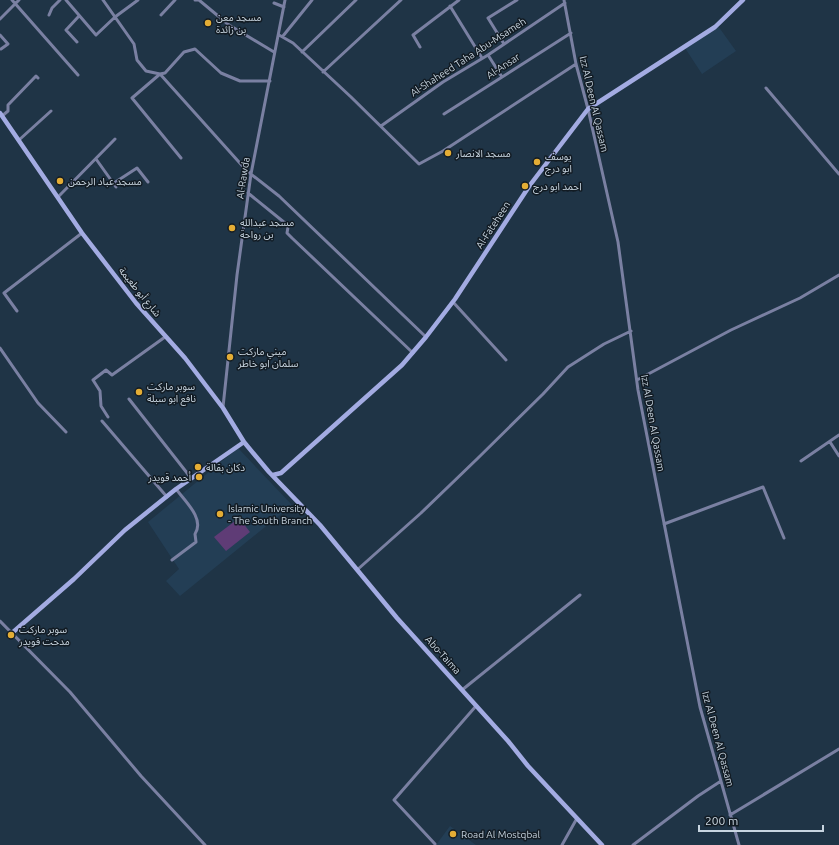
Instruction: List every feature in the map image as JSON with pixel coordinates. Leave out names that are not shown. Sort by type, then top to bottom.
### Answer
[{"type":"street","points":[[12,0],[78,75]]},
{"type":"street","points":[[0,20],[19,0]]},
{"type":"street","points":[[48,15],[52,8],[60,0]]},
{"type":"street","points":[[66,0],[96,35],[115,17],[138,0]]},
{"type":"street","points":[[103,0],[134,44],[137,60],[146,71],[160,74],[251,174],[279,196],[426,337]]},
{"type":"street","points":[[160,16],[175,0]]},
{"type":"street","points":[[195,0],[199,0],[229,25],[274,52]]},
{"type":"street","name":"Al-Rawda","points":[[223,408],[248,193],[270,81],[274,52],[281,36],[285,0]]},
{"type":"street","points":[[312,0],[281,36],[302,52],[419,164],[443,151],[576,64]]},
{"type":"street","points":[[302,52],[356,0]]},
{"type":"street","points":[[323,72],[401,0]]},
{"type":"street","points":[[420,47],[412,35],[459,0]]},
{"type":"street","points":[[504,44],[488,18],[517,0]]},
{"type":"street","name":"Al-Fateheen","points":[[273,475],[281,473],[402,365],[413,353],[453,302],[530,185],[588,109],[715,27],[743,0]]},
{"type":"street","name":"Al-Shaheed Taha Abu-Msameh","points":[[381,126],[437,86],[488,55],[564,1]]},
{"type":"street","name":"Izz Al Deen Al Qassam","points":[[564,1],[576,64],[588,109],[618,242],[637,380],[652,469],[700,707],[739,845]]},
{"type":"street","points":[[274,3],[284,6]]},
{"type":"street","points":[[450,6],[482,58]]},
{"type":"street","points":[[77,42],[66,30],[79,16]]},
{"type":"street","name":"Al-Ansar","points":[[444,114],[571,33]]},
{"type":"street","points":[[0,35],[8,44],[1,49]]},
{"type":"street","points":[[181,158],[132,98],[160,74],[165,73],[184,52],[195,49],[221,74],[240,81],[270,81]]},
{"type":"street","points":[[488,55],[502,77]]},
{"type":"street","points":[[2,118],[8,111],[8,105],[36,76],[38,78]]},
{"type":"street","points":[[766,88],[839,174]]},
{"type":"street","points":[[19,140],[51,111]]},
{"type":"street","name":"شارع أبو طعيمة","points":[[2,118],[19,140],[82,233],[136,303],[185,358],[223,408],[244,442],[273,475]]},
{"type":"street","points":[[58,197],[116,139]]},
{"type":"street","points":[[96,159],[116,187]]},
{"type":"street","points":[[836,170],[839,167]]},
{"type":"street","points":[[114,184],[137,168],[148,182]]},
{"type":"street","points":[[248,193],[285,223],[288,227],[287,233],[413,353]]},
{"type":"street","points":[[17,311],[4,293],[82,233]]},
{"type":"street","points":[[637,380],[731,330],[800,298],[839,275]]},
{"type":"street","points":[[453,302],[506,360]]},
{"type":"street","points":[[357,570],[477,459],[543,394],[568,367],[604,344],[630,331]]},
{"type":"street","points":[[108,417],[101,406],[100,391],[93,380],[106,370],[112,375],[165,337]]},
{"type":"street","points":[[0,348],[38,402],[66,432]]},
{"type":"street","points":[[129,399],[191,478]]},
{"type":"street","points":[[102,421],[167,497]]},
{"type":"street","points":[[801,461],[839,435]]},
{"type":"street","points":[[12,633],[74,579],[125,530],[176,489],[244,442]]},
{"type":"street","points":[[830,442],[839,456]]},
{"type":"street","name":"Abo-Taima","points":[[273,475],[320,524],[397,618],[576,820],[602,845]]},
{"type":"street","points":[[664,524],[763,486],[784,538]]},
{"type":"street","points":[[172,560],[196,542],[195,534],[199,528],[198,519],[176,489]]},
{"type":"street","points":[[462,690],[580,595]]},
{"type":"street","points":[[0,621],[70,692],[141,776],[205,845]]},
{"type":"street","points":[[435,844],[394,800],[476,706]]},
{"type":"street","points":[[730,815],[839,749]]},
{"type":"street","points":[[633,845],[698,796],[721,781]]},
{"type":"street","points":[[562,845],[576,820]]},
{"type":"shaded area","points":[[718,26],[736,51],[702,74],[685,48]]},
{"type":"shaded area","name":"Islamic University - The South Branch","points":[[238,448],[292,505],[180,596],[166,581],[179,569],[148,522]]},
{"type":"shaded area","points":[[239,518],[250,532],[226,551],[214,537]]},
{"type":"shaded area","name":"Road Al Mostqbal","points":[[450,826],[476,845],[436,845]]},
{"type":"place","name":"مسجد معن بن زائدة","points":[[208,23]]},
{"type":"place","name":"مسجد الانصار","points":[[448,153]]},
{"type":"place","name":"يوسف ابو درج","points":[[537,162]]},
{"type":"place","name":"مسجد عباد الرحمن","points":[[60,181]]},
{"type":"place","name":"احمد ابو درج","points":[[525,186]]},
{"type":"place","name":"مسجد عبدالله بن رواحة","points":[[232,228]]},
{"type":"place","name":"ميني ماركت سلمان ابو خاطر","points":[[230,357]]},
{"type":"place","name":"سوبر ماركت نافع ابو سبلة","points":[[139,392]]},
{"type":"place","name":"دكان بقالة","points":[[198,467]]},
{"type":"place","name":"أحمد قويدر","points":[[199,477]]},
{"type":"place","name":"Islamic University - The South Branch","points":[[220,514]]},
{"type":"place","name":"سوبر ماركت مدحت قويدر","points":[[11,635]]},
{"type":"place","name":"Road Al Mostqbal","points":[[453,834]]}]
